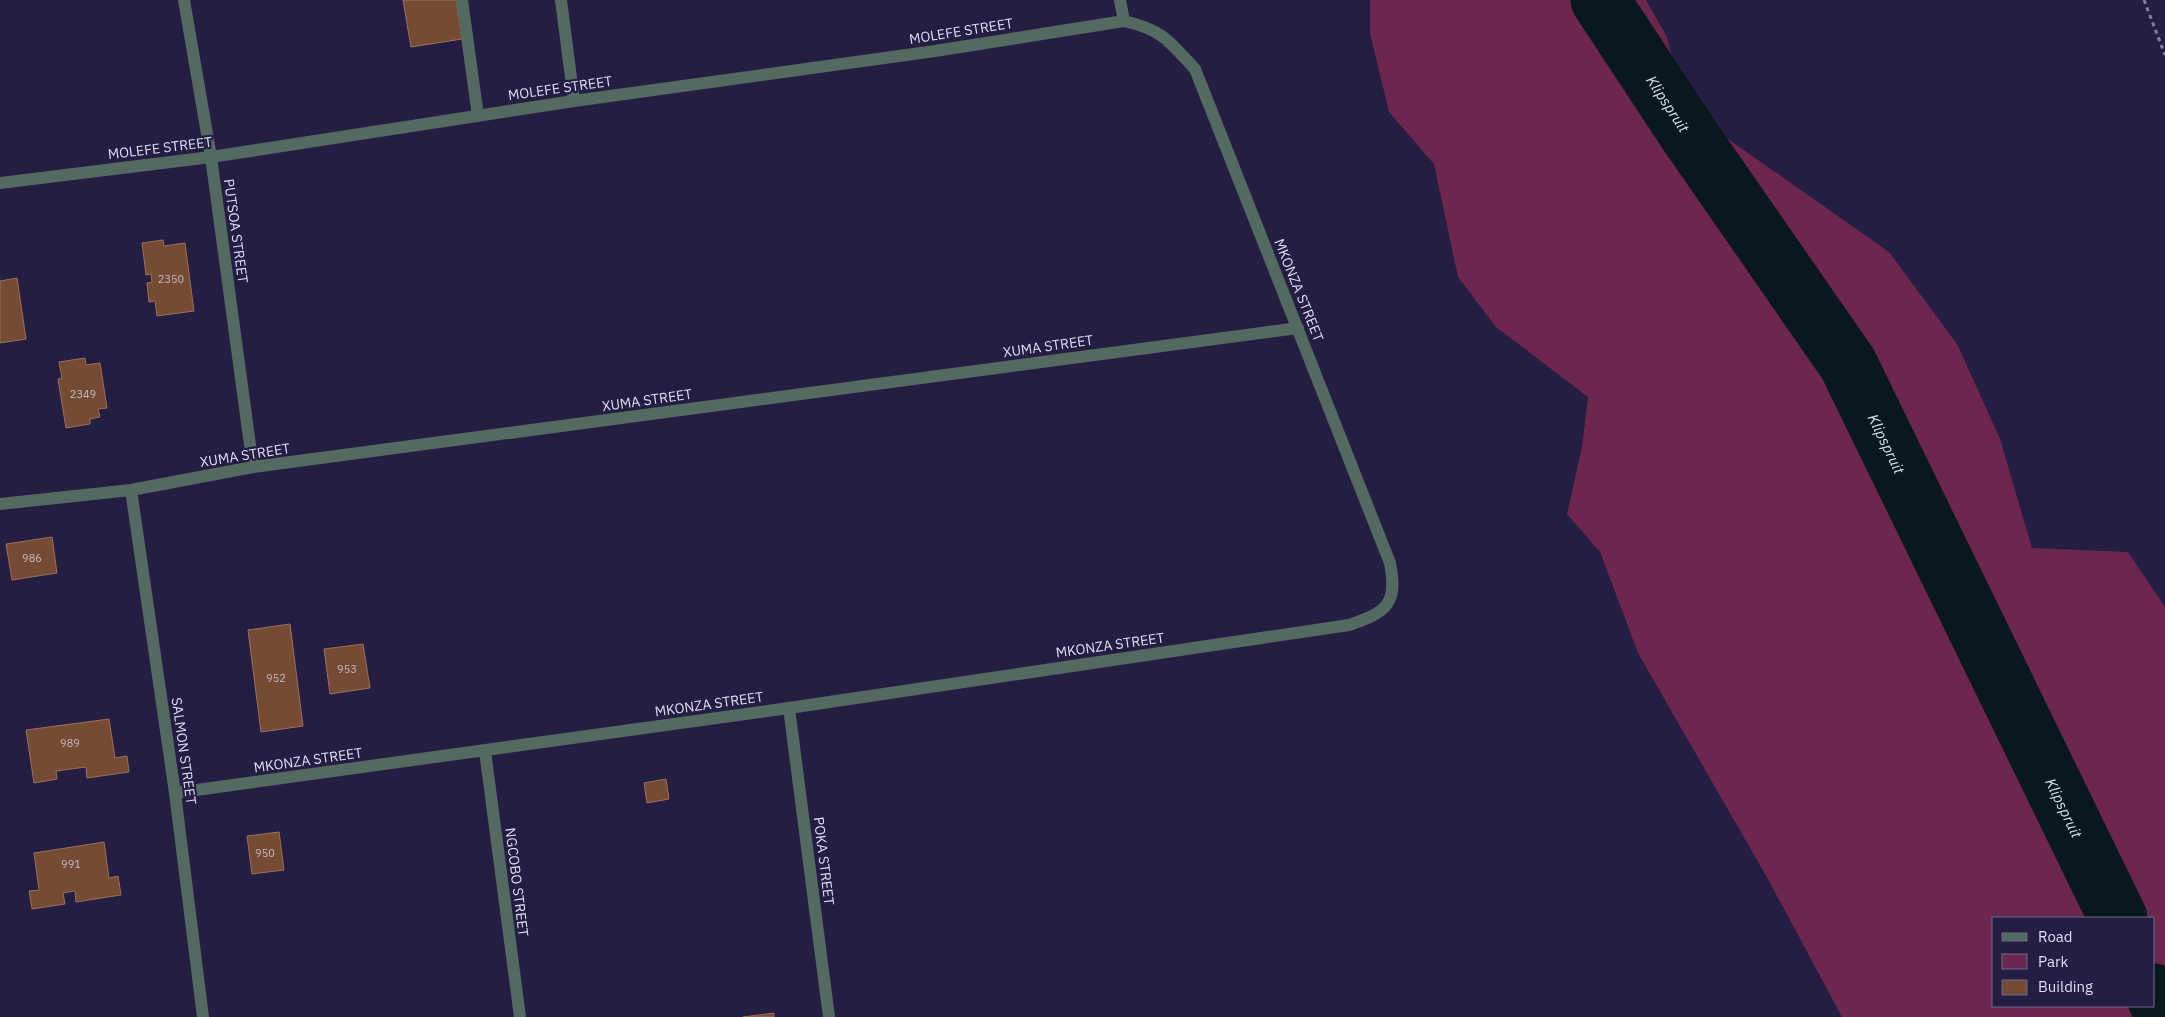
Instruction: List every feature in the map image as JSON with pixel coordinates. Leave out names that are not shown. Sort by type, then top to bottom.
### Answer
[{"type":"street","name":"PUTSOA STREET","points":[[184,0],[211,157],[253,467]]},
{"type":"street","points":[[462,0],[478,116]]},
{"type":"street","points":[[561,0],[574,101]]},
{"type":"street","points":[[1120,0],[1124,21]]},
{"type":"street","name":"MOLEFE STREET","points":[[0,183],[211,157],[574,101],[935,51],[1124,21]]},
{"type":"street","name":"MKONZA STREET","points":[[175,793],[789,708],[1349,625],[1375,616],[1390,601],[1394,584],[1390,563],[1195,69],[1164,36],[1143,26],[1124,21]]},
{"type":"street","name":"XUMA STREET","points":[[0,504],[131,490],[253,467],[1298,328]]},
{"type":"street","name":"SALMON STREET","points":[[131,490],[175,793],[203,1017]]},
{"type":"street","name":"POKA STREET","points":[[789,708],[829,1017]]},
{"type":"street","name":"NGCOBO STREET","points":[[485,751],[520,1017]]},
{"type":"path","points":[[2144,0],[2165,55]]},
{"type":"green space","points":[[1370,0],[1646,0],[1667,37],[1680,90],[1701,120],[1889,252],[1957,344],[2000,439],[2032,548],[2128,552],[2165,607],[2165,1017],[1842,1017],[1769,881],[1638,653],[1600,552],[1567,514],[1582,447],[1588,397],[1496,327],[1458,277],[1434,164],[1389,112],[1370,33]]},
{"type":"building","points":[[403,0],[456,0],[462,39],[411,47]]},
{"type":"building","points":[[163,240],[164,246],[185,243],[194,311],[157,316],[155,301],[149,302],[147,283],[152,282],[151,274],[146,275],[142,243]]},
{"type":"building","points":[[17,278],[26,339],[0,343],[0,281]]},
{"type":"building","points":[[85,358],[86,365],[100,363],[107,408],[98,409],[100,417],[90,419],[90,424],[66,428],[58,379],[62,378],[59,362]]},
{"type":"building","points":[[52,537],[57,573],[12,580],[6,544]]},
{"type":"building","points":[[290,624],[303,726],[261,732],[248,630]]},
{"type":"building","points":[[363,644],[370,688],[330,694],[324,649]]},
{"type":"building","points":[[109,719],[115,758],[127,756],[129,772],[87,778],[86,767],[56,771],[57,779],[34,783],[26,730]]},
{"type":"building","points":[[666,779],[669,799],[647,803],[644,783]]},
{"type":"building","points":[[279,832],[284,870],[252,874],[247,836]]},
{"type":"building","points":[[104,842],[109,878],[118,876],[121,895],[76,902],[75,891],[63,893],[65,904],[32,909],[29,891],[39,890],[34,853]]},
{"type":"building","points":[[774,1013],[774,1017],[743,1017]]},
{"type":"waterway","name":"Klipspruit","points":[[1600,0],[1689,135],[1848,364],[2118,917]]},
{"type":"waterway","name":"Klipspruit","points":[[2155,995],[2165,1017]]}]
